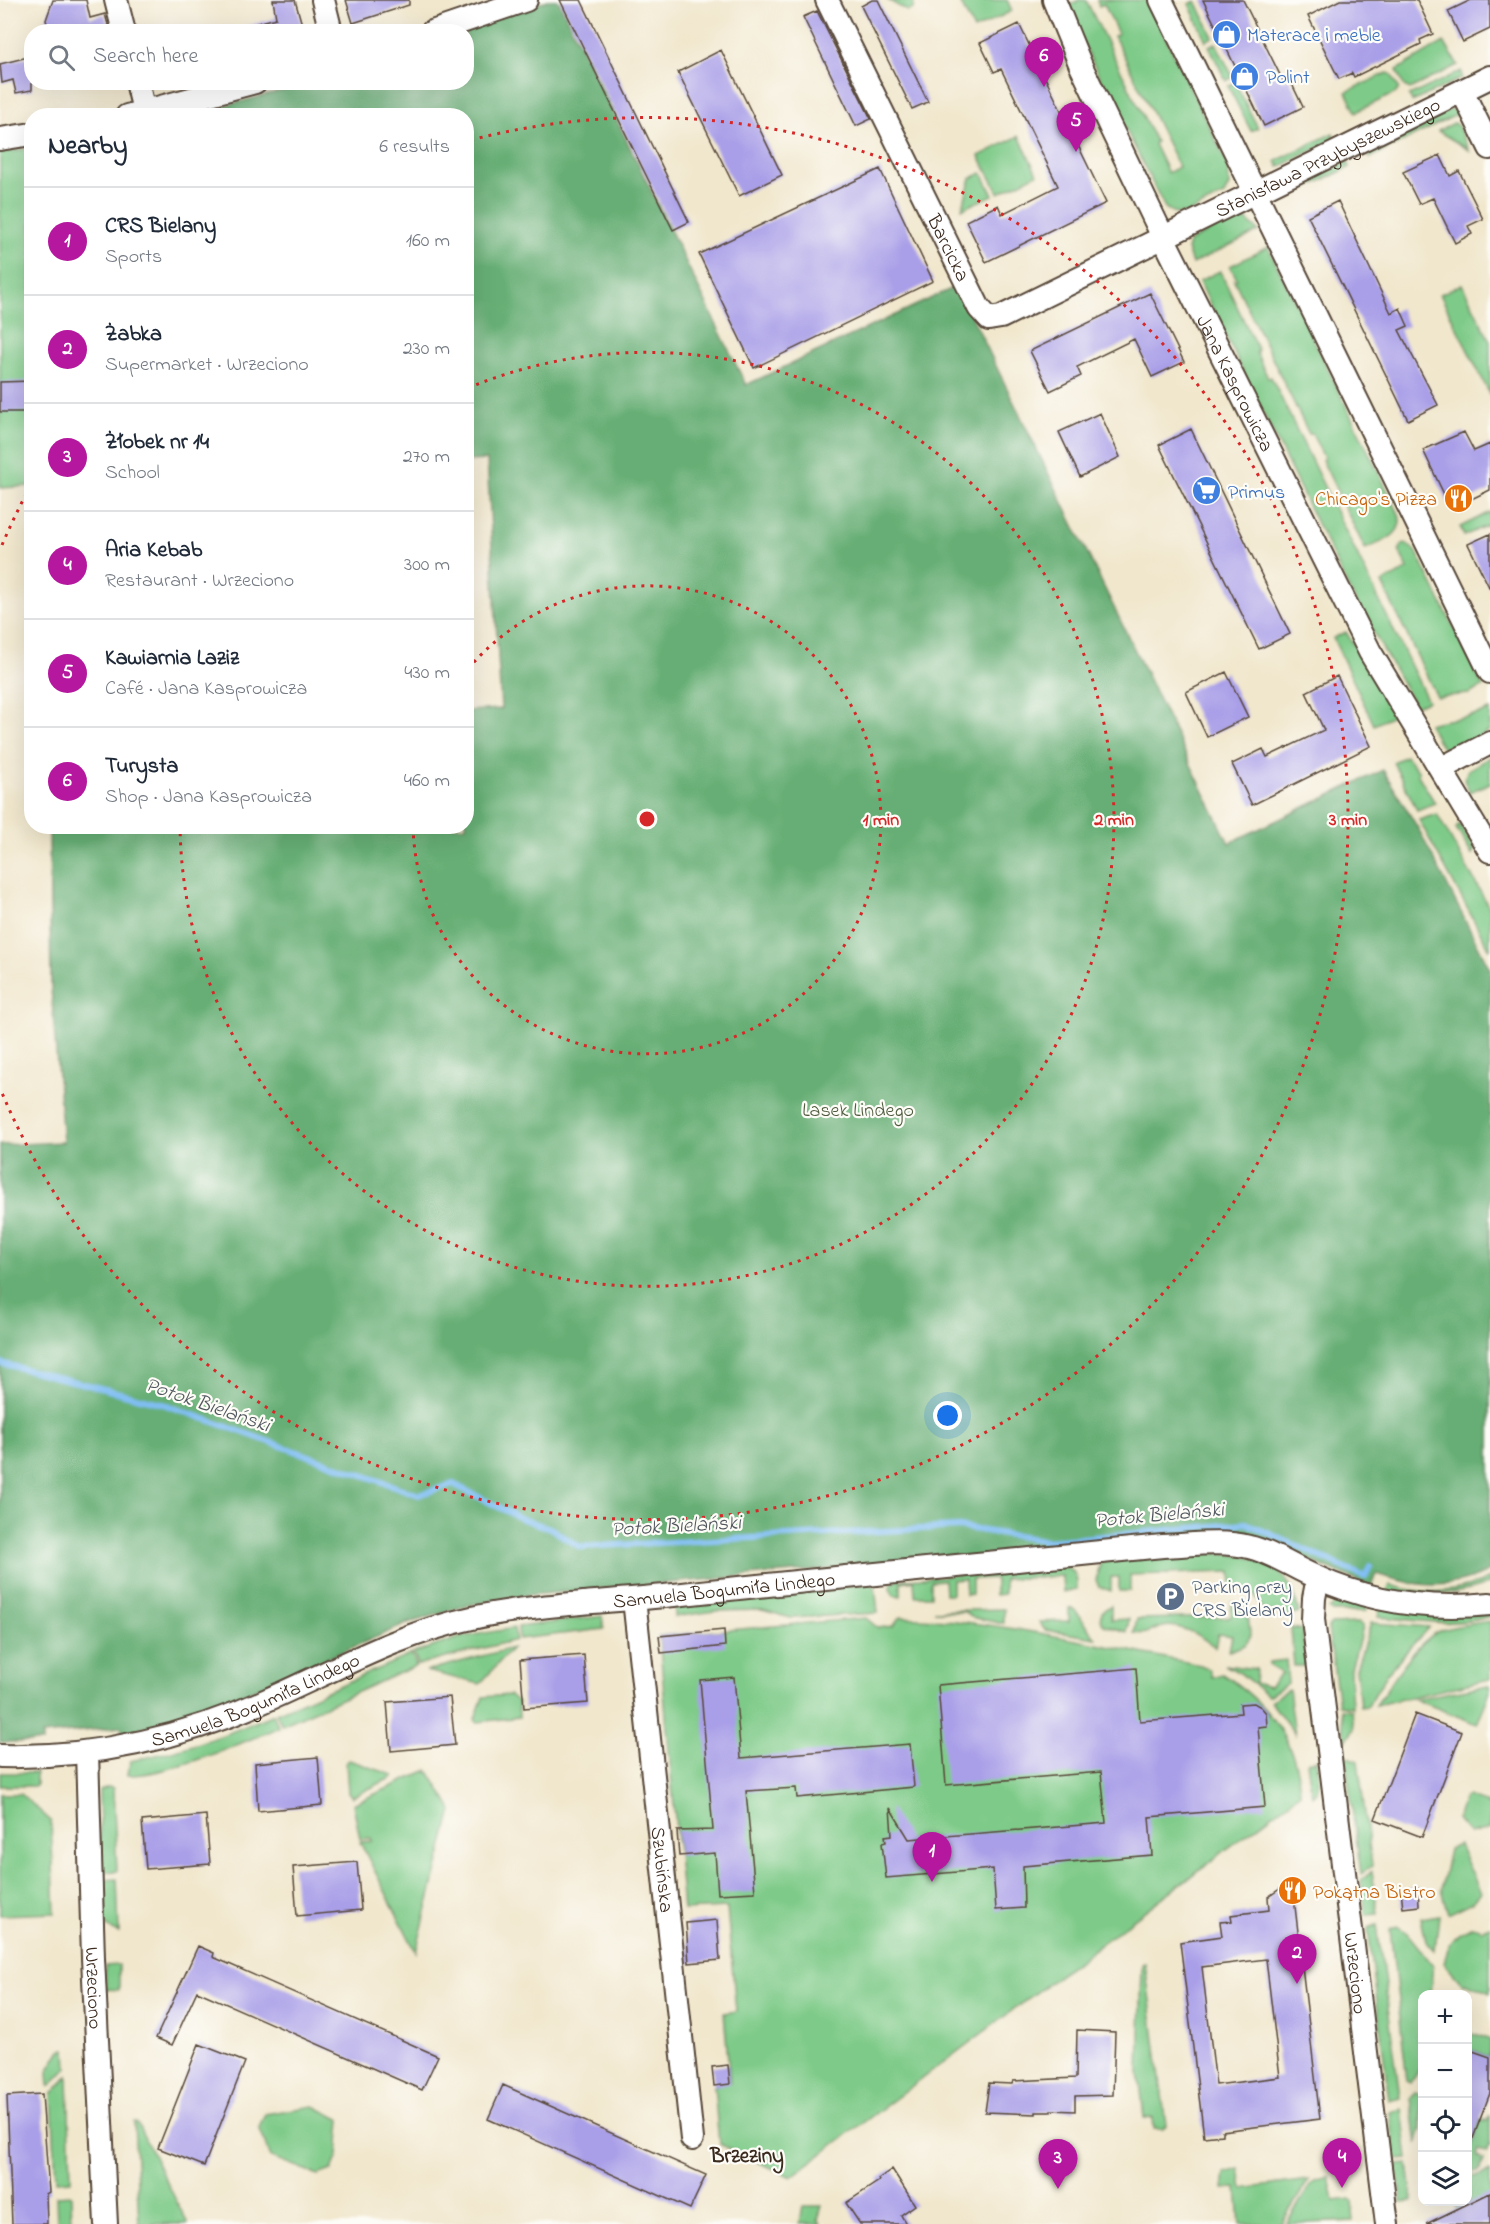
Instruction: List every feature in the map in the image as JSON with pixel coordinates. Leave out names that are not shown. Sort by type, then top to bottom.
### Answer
[{"type":"street","points":[[116,0],[122,24]]},
{"type":"street","points":[[322,0],[329,24]]},
{"type":"street","points":[[456,24],[526,0]]},
{"type":"street","name":"Barcicka","points":[[827,0],[979,308],[989,319],[1001,317],[1164,239]]},
{"type":"street","name":"Jana Kasprowicza","points":[[1054,0],[1081,66],[1164,239],[1370,652],[1490,851]]},
{"type":"street","points":[[1161,0],[1490,672]]},
{"type":"street","name":"Stanisława Przybyszewskiego","points":[[1164,239],[1256,190],[1490,77]]},
{"type":"street","points":[[135,108],[136,90]]},
{"type":"street","points":[[154,108],[224,90]]},
{"type":"street","points":[[1462,91],[1490,148]]},
{"type":"street","points":[[0,139],[24,135]]},
{"type":"street","points":[[1442,768],[1490,744]]},
{"type":"street","name":"Samuela Bogumiła Lindego","points":[[0,1756],[87,1752],[131,1745],[184,1731],[265,1701],[396,1640],[452,1622],[494,1614],[634,1599],[1214,1543],[1253,1548],[1318,1578],[1401,1604],[1460,1607],[1490,1604]]},
{"type":"street","name":"Wrzeciono","points":[[1318,1578],[1313,1619],[1387,2224]]},
{"type":"street","points":[[1460,1607],[1490,1589]]},
{"type":"street","name":"Szubińska","points":[[634,1599],[692,2139]]},
{"type":"street","name":"Wrzeciono","points":[[87,1752],[93,1958],[105,2224]]},
{"type":"green space","name":"Lasek Lindego","points":[[548,0],[558,0],[746,385],[957,286],[1229,843],[1383,770],[1418,828],[1490,969],[1490,1571],[1461,1582],[1433,1585],[1406,1582],[1376,1574],[1371,1587],[1273,1545],[853,1567],[529,1595],[469,1605],[409,1623],[214,1707],[123,1734],[121,1727],[42,1735],[42,1742],[0,1742],[0,1145],[63,1142],[51,988],[49,834],[474,834],[474,711],[501,709],[487,460],[474,461],[474,108],[215,108],[286,90],[474,90],[474,27]]},
{"type":"green space","points":[[888,0],[914,0],[913,9],[907,11]]},
{"type":"green space","points":[[959,0],[1007,0],[1012,11],[974,30]]},
{"type":"green space","points":[[1079,0],[1086,0],[1156,142],[1154,144],[1168,173],[1179,167],[1114,36],[1118,34],[1104,4],[1099,6],[1097,0],[1147,0],[1228,165],[1229,185],[1224,195],[1186,214],[1176,214],[1165,208],[1065,7]]},
{"type":"green space","points":[[1196,1],[1213,37],[1206,41],[1189,4]]},
{"type":"green space","points":[[1444,42],[1458,65],[1410,89],[1404,86],[1397,70]]},
{"type":"green space","points":[[1216,43],[1233,77],[1226,81],[1209,46]]},
{"type":"green space","points":[[1461,71],[1462,78],[1412,102],[1409,96]]},
{"type":"green space","points":[[1387,73],[1391,74],[1399,88],[1396,93],[1356,112],[1346,92]]},
{"type":"green space","points":[[1235,82],[1258,128],[1251,131],[1228,86]]},
{"type":"green space","points":[[1450,109],[1460,113],[1370,158],[1366,151]]},
{"type":"green space","points":[[1454,123],[1458,126],[1469,150],[1438,131]]},
{"type":"green space","points":[[1333,133],[1336,139],[1279,167],[1276,161]]},
{"type":"green space","points":[[1019,136],[1037,174],[999,193],[979,156]]},
{"type":"green space","points":[[24,149],[24,486],[0,488],[0,153]]},
{"type":"green space","points":[[1348,161],[1350,167],[1292,195],[1289,190]]},
{"type":"green space","points":[[982,173],[993,195],[962,209],[971,178]]},
{"type":"green space","points":[[1236,217],[1244,218],[1259,231],[1192,264],[1187,249],[1190,241]]},
{"type":"green space","points":[[1268,247],[1399,514],[1400,522],[1395,533],[1384,541],[1365,549],[1322,460],[1324,458],[1312,434],[1309,434],[1234,280],[1237,279],[1230,266]]},
{"type":"green space","points":[[1220,271],[1258,350],[1256,352],[1268,378],[1271,377],[1428,701],[1415,706],[1349,589],[1199,281]]},
{"type":"green space","points":[[1462,284],[1490,341],[1490,395],[1440,294]]},
{"type":"green space","points":[[1490,512],[1490,524],[1464,536],[1460,527]]},
{"type":"green space","points":[[1406,544],[1416,551],[1483,687],[1469,694],[1437,697],[1382,583],[1408,569],[1399,551],[1402,545]]},
{"type":"green space","points":[[1346,632],[1395,715],[1374,725],[1333,638]]},
{"type":"green space","points":[[1490,710],[1490,731],[1450,751],[1442,748],[1428,724],[1475,715]]},
{"type":"green space","points":[[1406,756],[1419,772],[1418,775],[1435,803],[1417,810],[1393,762]]},
{"type":"green space","points":[[1490,757],[1490,783],[1470,792],[1464,780],[1468,770]]},
{"type":"green space","points":[[1437,814],[1490,909],[1490,950],[1419,820]]},
{"type":"green space","points":[[1459,824],[1475,848],[1472,855],[1456,828]]},
{"type":"green space","points":[[1213,1553],[1244,1557],[1270,1565],[1288,1582],[1299,1613],[1280,1618],[1279,1612],[1263,1613],[1256,1597],[1243,1588],[1232,1587],[1231,1572],[1130,1575],[1130,1591],[1119,1591],[1119,1577],[1111,1577],[1111,1591],[1099,1587],[1096,1580],[1101,1562]]},
{"type":"green space","points":[[1062,1566],[1070,1569],[1074,1574],[1077,1589],[1063,1592],[1062,1576],[1004,1579],[1004,1594],[995,1595],[995,1578],[972,1579],[972,1594],[966,1595],[965,1579],[952,1580],[952,1594],[945,1594],[944,1580],[931,1581],[931,1596],[915,1596],[914,1580],[901,1582],[901,1596],[894,1595],[890,1589],[891,1584],[898,1580]]},
{"type":"green space","points":[[1490,1578],[1490,1583],[1452,1593],[1387,1592],[1390,1585],[1415,1590],[1454,1590]]},
{"type":"green space","points":[[871,1583],[875,1586],[878,1613],[791,1618],[762,1610],[715,1611],[675,1617],[675,1607],[684,1604]]},
{"type":"green space","points":[[1339,1601],[1351,1601],[1367,1607],[1366,1611],[1332,1612],[1329,1609]]},
{"type":"green space","points":[[1232,1602],[1245,1611],[1249,1621],[1250,1638],[1245,1645],[1229,1651],[1232,1636],[1218,1634],[1215,1647],[1197,1635],[1176,1627],[1162,1627],[1147,1633],[1134,1633],[1137,1619],[1231,1617]]},
{"type":"green space","points":[[1111,1605],[1111,1620],[1129,1619],[1127,1632],[1104,1625],[1100,1618],[1102,1612]]},
{"type":"green space","points":[[1069,1608],[1075,1610],[1096,1638],[1045,1630],[1039,1622],[1069,1621]]},
{"type":"green space","points":[[1004,1609],[1004,1623],[971,1617],[965,1612],[934,1611]]},
{"type":"green space","points":[[1380,1609],[1490,1612],[1490,1616],[1463,1622],[1434,1622],[1378,1617]]},
{"type":"green space","points":[[602,1616],[604,1629],[519,1639],[518,1627]]},
{"type":"green space","points":[[901,1617],[939,1619],[1052,1635],[1201,1665],[1209,1669],[1212,1677],[1222,1674],[1252,1697],[1276,1724],[1293,1757],[1300,1794],[791,2177],[719,2144],[714,2086],[730,2083],[724,2013],[736,2011],[727,1908],[683,1910],[659,1636],[866,1618],[878,1628],[893,1626]]},
{"type":"green space","points":[[1490,1621],[1490,1679],[1376,1705],[1404,1664],[1431,1636],[1452,1627]]},
{"type":"green space","points":[[1359,1623],[1363,1627],[1350,1672],[1352,1707],[1339,1705],[1328,1628],[1331,1624]]},
{"type":"green space","points":[[1371,1623],[1429,1627],[1388,1672],[1368,1706],[1360,1707],[1356,1669]]},
{"type":"green space","points":[[514,1628],[516,1640],[418,1665],[414,1653],[462,1637]]},
{"type":"green space","points":[[1291,1628],[1302,1630],[1306,1666],[1294,1666]]},
{"type":"green space","points":[[512,1648],[480,1684],[426,1671]]},
{"type":"green space","points":[[412,1654],[416,1666],[282,1725],[276,1713]]},
{"type":"green space","points":[[1286,1660],[1288,1683],[1268,1696],[1240,1673],[1225,1665],[1256,1669],[1255,1683],[1269,1687],[1282,1673],[1269,1665],[1269,1662]]},
{"type":"green space","points":[[1489,1685],[1490,1692],[1477,1724],[1414,1699]]},
{"type":"green space","points":[[1289,1689],[1295,1734],[1270,1701]]},
{"type":"green space","points":[[510,1695],[518,1702],[519,1717],[478,1722],[475,1719],[483,1697]]},
{"type":"green space","points":[[1341,1709],[1352,1710],[1354,1728],[1345,1742]]},
{"type":"green space","points":[[273,1714],[279,1727],[246,1741],[163,1770],[128,1775],[130,1761],[203,1742]]},
{"type":"green space","points":[[1345,1756],[1358,1761],[1372,1866],[1361,1874]]},
{"type":"green space","points":[[349,1760],[393,1775],[393,1777],[352,1797],[348,1792],[346,1763]]},
{"type":"green space","points":[[1316,1760],[1319,1785],[1312,1796],[1307,1762]]},
{"type":"green space","points":[[428,1770],[452,1810],[416,1952],[360,1842],[372,1841],[371,1838],[360,1839],[353,1804]]},
{"type":"green space","points":[[0,1773],[36,1773],[36,1786],[0,1786]]},
{"type":"green space","points":[[113,1788],[117,1871],[101,1872],[99,1790]]},
{"type":"green space","points":[[0,1794],[21,1794],[51,1821],[55,1913],[0,1915]]},
{"type":"green space","points":[[1464,1798],[1490,1805],[1490,1829],[1469,1834],[1457,1819]]},
{"type":"green space","points":[[1459,1845],[1481,1893],[1473,1902],[1448,1914],[1441,1889],[1449,1849]]},
{"type":"green space","points":[[1372,1872],[1378,1914],[1366,1915],[1361,1880]]},
{"type":"green space","points":[[117,1879],[119,1933],[103,1925],[103,1880]]},
{"type":"green space","points":[[1439,1915],[1435,1951],[1426,1942],[1421,1918]]},
{"type":"green space","points":[[1377,1925],[1400,2097],[1389,2100],[1368,1928]]},
{"type":"green space","points":[[1397,1926],[1407,1933],[1433,1965],[1430,1990],[1418,1990],[1418,2072],[1411,2083],[1407,2081],[1390,1929]]},
{"type":"green space","points":[[1472,1926],[1482,1929],[1490,1926],[1490,1993],[1465,1983],[1463,1985],[1444,1963],[1453,1940]]},
{"type":"green space","points":[[1145,1963],[1166,2125],[1163,2129],[1154,2129],[1153,2118],[1144,2118],[1139,2072],[1142,1964]]},
{"type":"green space","points":[[119,1965],[119,1990],[106,1989],[105,1966]]},
{"type":"green space","points":[[1472,2033],[1490,2040],[1490,2057],[1472,2050]]},
{"type":"green space","points":[[66,2049],[67,2068],[49,2087],[48,2071],[61,2050]]},
{"type":"green space","points":[[68,2076],[71,2180],[56,2181],[52,2094]]},
{"type":"green space","points":[[1418,2093],[1417,2144],[1411,2098]]},
{"type":"green space","points":[[314,2106],[341,2120],[338,2155],[332,2170],[318,2175],[271,2157],[259,2128],[265,2114]]},
{"type":"green space","points":[[1402,2109],[1408,2159],[1396,2160],[1390,2112]]},
{"type":"green space","points":[[1490,2116],[1490,2145],[1487,2152],[1478,2150],[1476,2155],[1484,2160],[1480,2170],[1472,2172],[1472,2143],[1481,2119],[1487,2121]]},
{"type":"green space","points":[[134,2122],[137,2123],[188,2224],[139,2224]]},
{"type":"green space","points":[[1408,2164],[1413,2201],[1401,2202],[1397,2165]]},
{"type":"green space","points":[[1239,2169],[1242,2189],[1309,2180],[1281,2224],[1240,2224],[1237,2188],[1223,2189],[1225,2173]]},
{"type":"green space","points":[[1490,2172],[1490,2210],[1457,2209],[1456,2206],[1472,2206],[1472,2177]]},
{"type":"green space","points":[[1329,2177],[1334,2201],[1350,2199],[1352,2201],[1354,2221],[1286,2224],[1310,2186],[1315,2181]]},
{"type":"green space","points":[[71,2195],[72,2224],[57,2224],[56,2196]]},
{"type":"green space","points":[[803,2206],[822,2206],[818,2219],[821,2224],[800,2224]]},
{"type":"building","points":[[53,0],[86,0],[90,18],[105,14],[108,24],[47,24],[46,20]]},
{"type":"building","points":[[273,0],[295,0],[302,24],[254,24],[276,18]]},
{"type":"building","points":[[346,0],[409,0],[409,5],[353,23]]},
{"type":"building","points":[[560,0],[581,0],[689,222],[673,230]]},
{"type":"building","points":[[872,0],[878,0],[928,102],[912,109],[861,6]]},
{"type":"building","points":[[1203,0],[1243,0],[1283,81],[1289,78],[1303,107],[1264,126]]},
{"type":"building","points":[[1340,0],[1417,0],[1433,34],[1420,40],[1421,44],[1354,77],[1352,73],[1339,79],[1308,16]]},
{"type":"building","points":[[1471,0],[1490,0],[1490,29],[1463,42],[1448,11]]},
{"type":"building","points":[[817,11],[871,119],[856,126],[803,17]]},
{"type":"building","points":[[1019,24],[1106,203],[986,262],[966,221],[998,205],[1002,214],[1058,186],[1001,69],[994,72],[980,43]]},
{"type":"building","points":[[721,50],[782,175],[739,196],[678,72]]},
{"type":"building","points":[[24,58],[24,90],[32,90],[16,93],[13,80],[2,83],[0,64]]},
{"type":"building","points":[[1440,155],[1450,176],[1459,171],[1483,219],[1468,226],[1472,234],[1455,243],[1433,198],[1419,204],[1403,172]]},
{"type":"building","points":[[880,169],[933,281],[754,368],[699,254]]},
{"type":"building","points":[[1338,201],[1391,313],[1400,308],[1408,326],[1399,330],[1438,405],[1408,420],[1308,216]]},
{"type":"building","points":[[1150,293],[1184,362],[1152,377],[1134,339],[1077,367],[1081,376],[1050,391],[1030,351]]},
{"type":"building","points":[[24,381],[24,412],[0,412],[0,382]]},
{"type":"building","points":[[1100,413],[1120,457],[1080,477],[1059,432]]},
{"type":"building","points":[[1191,429],[1290,634],[1259,649],[1159,445]]},
{"type":"building","points":[[1464,432],[1474,451],[1490,444],[1490,490],[1451,509],[1423,450]]},
{"type":"building","points":[[1490,534],[1490,589],[1468,544]]},
{"type":"building","points":[[1226,672],[1248,717],[1207,737],[1186,692]]},
{"type":"building","points":[[1337,676],[1371,746],[1252,805],[1232,764],[1263,749],[1267,757],[1324,730],[1306,692]]},
{"type":"building","points":[[724,1630],[725,1646],[661,1653],[659,1636]]},
{"type":"building","points":[[584,1655],[588,1703],[524,1708],[520,1660]]},
{"type":"building","points":[[1136,1668],[1140,1721],[1241,1713],[1240,1704],[1254,1703],[1261,1707],[1266,1713],[1267,1726],[1258,1727],[1265,1807],[1149,1817],[1152,1855],[1023,1866],[1024,1908],[996,1910],[993,1869],[886,1878],[882,1843],[886,1842],[885,1836],[892,1835],[890,1808],[909,1839],[1106,1823],[1101,1772],[946,1785],[938,1685]]},
{"type":"building","points":[[734,1677],[741,1758],[910,1744],[914,1787],[797,1798],[796,1788],[746,1791],[755,1892],[718,1894],[715,1853],[679,1856],[677,1831],[713,1830],[700,1680]]},
{"type":"building","points":[[450,1697],[455,1745],[391,1751],[387,1702]]},
{"type":"building","points":[[1415,1714],[1462,1732],[1422,1837],[1375,1819]]},
{"type":"building","points":[[318,1757],[322,1805],[258,1811],[255,1763]]},
{"type":"building","points":[[206,1815],[210,1864],[146,1869],[142,1821]]},
{"type":"building","points":[[357,1862],[361,1910],[297,1916],[293,1867]]},
{"type":"building","points":[[1292,1881],[1320,2119],[1222,2131],[1222,2135],[1204,2137],[1180,1942],[1222,1936],[1220,1922],[1232,1921],[1231,1915],[1269,1910],[1268,1897]],"holes":[[[1266,1959],[1280,2077],[1216,2085],[1202,1967]]]},
{"type":"building","points":[[1418,1888],[1419,1906],[1403,1908],[1401,1890]]},
{"type":"building","points":[[717,1920],[720,1960],[689,1963],[686,1923]]},
{"type":"building","points":[[198,1946],[214,1953],[213,1957],[438,2056],[422,2090],[197,1991],[172,2045],[156,2038]]},
{"type":"building","points":[[1077,2030],[1115,2032],[1113,2095],[1075,2096],[1075,2111],[1051,2110],[1051,2112],[1036,2112],[1036,2114],[985,2112],[989,2083],[1012,2084],[1013,2081],[1076,2078]]},
{"type":"building","points":[[199,2044],[245,2062],[204,2166],[158,2148]]},
{"type":"building","points":[[1472,2051],[1490,2057],[1490,2093],[1472,2141]]},
{"type":"building","points":[[728,2065],[730,2084],[714,2086],[712,2067]]},
{"type":"building","points":[[503,2085],[706,2175],[690,2209],[488,2119]]},
{"type":"building","points":[[42,2094],[49,2192],[46,2194],[47,2224],[12,2224],[7,2096]]},
{"type":"building","points":[[892,2169],[915,2205],[901,2215],[906,2224],[860,2224],[846,2203],[879,2181],[878,2179]]},
{"type":"building","points":[[1490,2193],[1490,2224],[1426,2224],[1463,2206],[1472,2206],[1472,2202]]},
{"type":"waterway","name":"Potok Bielański","points":[[0,1363],[160,1403],[419,1495],[453,1484],[522,1519],[550,1528],[580,1547],[959,1527],[1048,1541],[1246,1523],[1365,1577],[1370,1566]]},
{"type":"place","name":"Materace i meble","points":[[1226,34]]},
{"type":"place","name":"Polint","points":[[1245,76]]},
{"type":"place","name":"Turysta","points":[[1044,87]]},
{"type":"place","name":"Kawiarnia Laziz","points":[[1076,152]]},
{"type":"place","name":"Primus","points":[[1207,491]]},
{"type":"place","name":"Chicago's Pizza","points":[[1458,498]]},
{"type":"place","name":"Parking przy CRS Bielany","points":[[1171,1597]]},
{"type":"place","name":"CRS Bielany","points":[[932,1882]]},
{"type":"place","name":"Pokątna Bistro","points":[[1292,1891]]},
{"type":"place","name":"Żabka","points":[[1297,1984]]},
{"type":"place","name":"Aria Kebab","points":[[1342,2188]]},
{"type":"place","name":"Żłobek nr 14","points":[[1058,2189]]},
{"type":"district","name":"Brzeziny","points":[[747,2155]]}]
